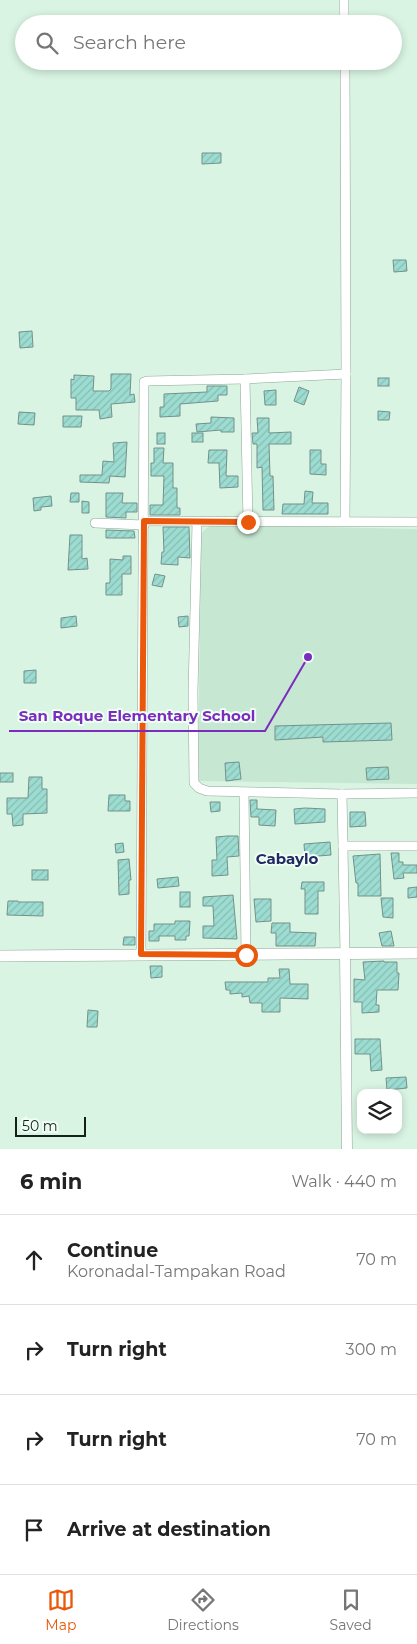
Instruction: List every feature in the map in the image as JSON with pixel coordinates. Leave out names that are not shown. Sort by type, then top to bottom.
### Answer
[{"type":"main road","points":[[0,956],[417,953]]},
{"type":"street","points":[[344,0],[344,15]]},
{"type":"street","points":[[344,70],[345,522]]},
{"type":"street","points":[[141,954],[144,382],[147,380],[244,379],[346,374]]},
{"type":"street","points":[[244,379],[248,522]]},
{"type":"street","points":[[197,522],[193,693],[194,782],[199,788],[207,791],[244,793],[417,793]]},
{"type":"street","points":[[95,523],[417,522]]},
{"type":"street","points":[[244,793],[246,955]]},
{"type":"street","points":[[342,794],[347,1149]]},
{"type":"street","points":[[343,846],[417,846]]},
{"type":"shaded area","points":[[211,525],[417,529],[417,784],[198,781],[201,533]]},
{"type":"building","points":[[202,153],[221,153],[221,163],[202,164]]},
{"type":"building","points":[[393,260],[406,260],[407,271],[394,272]]},
{"type":"building","points":[[32,331],[33,347],[20,348],[19,332]]},
{"type":"building","points":[[111,374],[131,374],[130,395],[134,394],[135,402],[111,404],[112,417],[100,419],[99,410],[76,410],[76,398],[71,398],[71,379],[74,380],[74,375],[94,376],[93,391],[109,391],[111,389]]},
{"type":"building","points":[[378,378],[389,378],[389,386],[378,386]]},
{"type":"building","points":[[207,386],[227,386],[227,395],[218,395],[218,401],[180,404],[180,416],[160,417],[160,407],[164,407],[164,394],[207,392]]},
{"type":"building","points":[[299,387],[309,391],[304,405],[294,401]]},
{"type":"building","points":[[276,390],[276,405],[265,405],[264,391]]},
{"type":"building","points":[[378,411],[390,412],[389,420],[378,420]]},
{"type":"building","points":[[19,412],[35,413],[34,425],[18,424]]},
{"type":"building","points":[[63,416],[82,416],[81,427],[63,427]]},
{"type":"building","points":[[211,417],[234,418],[234,432],[221,432],[221,430],[197,432],[196,424],[211,423]]},
{"type":"building","points":[[257,418],[269,418],[269,433],[291,432],[291,444],[269,444],[270,476],[273,476],[274,510],[263,510],[262,467],[257,468],[257,444],[253,444],[252,433],[258,433]]},
{"type":"building","points":[[157,433],[165,433],[165,444],[157,444]]},
{"type":"building","points":[[192,433],[203,433],[203,442],[192,442]]},
{"type":"building","points":[[127,442],[125,477],[110,476],[109,483],[80,482],[80,475],[102,475],[103,461],[114,462],[113,443]]},
{"type":"building","points":[[154,448],[164,448],[163,463],[173,463],[173,488],[177,488],[177,508],[180,508],[180,515],[150,515],[150,505],[163,505],[164,476],[151,476],[151,463],[154,463]]},
{"type":"building","points":[[209,450],[227,450],[226,476],[238,476],[238,487],[220,488],[219,463],[208,463]]},
{"type":"building","points":[[310,450],[321,450],[321,464],[326,464],[326,475],[310,474]]},
{"type":"building","points":[[305,491],[313,492],[312,503],[328,503],[328,514],[282,514],[283,504],[304,504]]},
{"type":"building","points":[[71,493],[79,493],[79,502],[70,502]]},
{"type":"building","points":[[106,493],[123,493],[122,503],[137,503],[137,512],[126,512],[126,518],[106,517]]},
{"type":"building","points":[[51,496],[52,506],[41,507],[41,510],[34,511],[33,498]]},
{"type":"building","points":[[82,501],[89,502],[89,513],[82,513]]},
{"type":"building","points":[[163,527],[189,527],[190,558],[178,557],[178,565],[161,564],[162,552],[164,552]]},
{"type":"building","points":[[106,530],[134,531],[135,538],[106,538]]},
{"type":"building","points":[[70,535],[82,535],[82,559],[87,558],[88,569],[68,570]]},
{"type":"building","points":[[123,556],[131,556],[131,574],[122,574],[122,595],[106,595],[106,583],[110,583],[110,559],[123,560]]},
{"type":"building","points":[[155,574],[165,576],[162,587],[152,585]]},
{"type":"building","points":[[76,616],[77,626],[61,628],[61,618]]},
{"type":"building","points":[[188,616],[188,626],[179,627],[178,617]]},
{"type":"building","points":[[36,670],[36,683],[24,683],[24,671]]},
{"type":"building","points":[[391,723],[392,740],[323,742],[323,737],[275,740],[275,726]]},
{"type":"building","points":[[239,762],[241,779],[226,781],[225,763]]},
{"type":"building","points":[[388,767],[389,779],[367,780],[366,768]]},
{"type":"building","points":[[0,773],[13,773],[13,782],[0,782]]},
{"type":"building","points":[[29,777],[42,777],[42,789],[47,789],[47,813],[23,814],[23,825],[13,826],[12,814],[7,814],[7,798],[28,798]]},
{"type":"building","points":[[109,795],[125,795],[125,801],[130,801],[130,811],[108,811]]},
{"type":"building","points":[[250,800],[257,800],[257,809],[276,810],[275,826],[259,825],[259,817],[251,817]]},
{"type":"building","points":[[210,802],[220,802],[220,811],[211,812]]},
{"type":"building","points":[[294,809],[325,809],[325,822],[295,824]]},
{"type":"building","points":[[350,812],[365,812],[366,826],[350,827]]},
{"type":"building","points":[[238,836],[239,856],[227,857],[228,875],[212,876],[212,860],[217,860],[216,837]]},
{"type":"building","points":[[330,842],[331,855],[305,857],[304,844]]},
{"type":"building","points":[[123,843],[124,852],[116,853],[115,844]]},
{"type":"building","points":[[391,853],[399,853],[399,862],[403,862],[403,865],[417,865],[417,873],[403,873],[404,878],[394,879]]},
{"type":"building","points":[[380,854],[381,896],[358,896],[358,883],[356,883],[353,856]]},
{"type":"building","points":[[129,859],[131,880],[129,880],[129,894],[119,895],[118,860]]},
{"type":"building","points":[[32,870],[48,870],[48,880],[32,880]]},
{"type":"building","points":[[178,877],[179,886],[158,888],[157,879]]},
{"type":"building","points":[[302,882],[324,882],[324,891],[318,891],[318,914],[305,914],[305,889],[301,889]]},
{"type":"building","points":[[417,887],[417,897],[408,898],[408,888]]},
{"type":"building","points":[[180,892],[190,892],[190,907],[180,907]]},
{"type":"building","points":[[233,895],[237,939],[203,938],[203,926],[214,926],[213,906],[203,906],[203,897]]},
{"type":"building","points":[[381,898],[393,898],[393,918],[383,917]]},
{"type":"building","points":[[254,899],[271,899],[271,921],[256,922]]},
{"type":"building","points":[[8,901],[43,902],[43,916],[7,915]]},
{"type":"building","points":[[175,921],[190,921],[189,936],[186,936],[186,940],[175,940],[175,936],[159,936],[159,941],[149,941],[149,931],[154,931],[154,924],[175,924]]},
{"type":"building","points":[[272,923],[290,923],[290,932],[316,933],[315,946],[276,946],[276,933],[271,933]]},
{"type":"building","points":[[391,931],[394,946],[382,946],[379,933]]},
{"type":"building","points":[[124,937],[135,937],[135,945],[123,945]]},
{"type":"building","points":[[363,962],[397,962],[397,973],[399,973],[398,990],[377,990],[376,1005],[379,1005],[379,1012],[362,1013],[362,1002],[354,1002],[354,979],[365,980]]},
{"type":"building","points":[[150,966],[162,966],[162,977],[151,978]]},
{"type":"building","points":[[279,969],[289,969],[290,984],[308,984],[308,999],[280,998],[280,1012],[262,1012],[262,1003],[250,1003],[249,996],[242,997],[242,993],[230,994],[230,990],[226,990],[225,982],[268,982],[268,978],[280,978]]},
{"type":"building","points":[[88,1010],[98,1011],[97,1027],[87,1027]]},
{"type":"building","points":[[355,1039],[380,1039],[382,1070],[371,1071],[370,1054],[355,1054]]},
{"type":"building","points":[[406,1077],[407,1088],[387,1089],[386,1078]]},
{"type":"place","name":"San Roque Elementary School","points":[[308,657]]},
{"type":"district","name":"Cabaylo","points":[[287,858]]},
{"type":"route","points":[[246,955],[141,954],[144,521],[248,522]]}]
